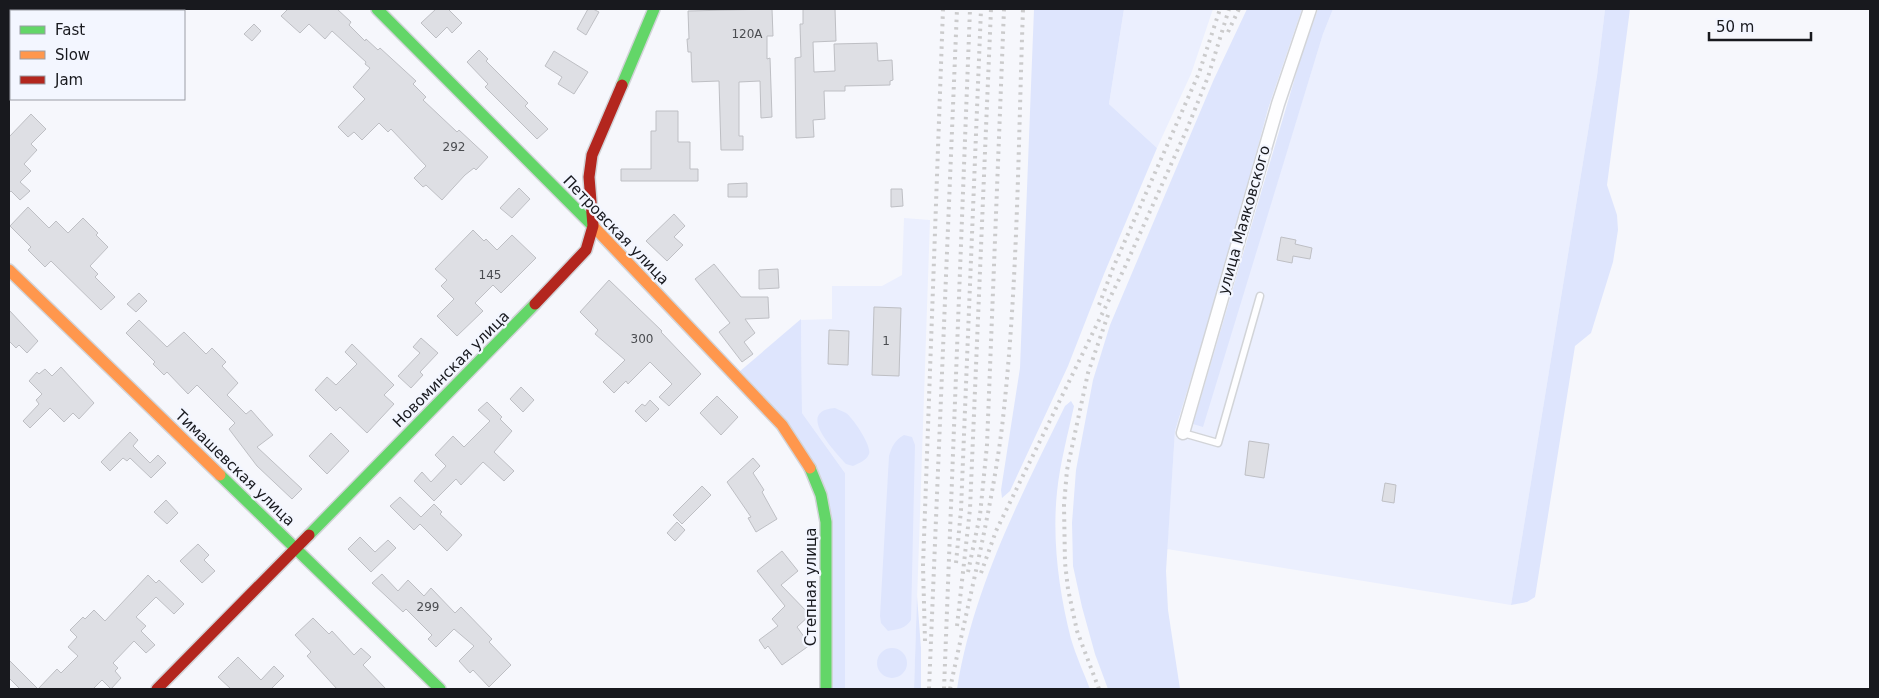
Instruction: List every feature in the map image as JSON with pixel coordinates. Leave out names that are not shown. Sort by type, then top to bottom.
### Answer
[{"type":"street","name":"Петровская улица","points":[[377,9],[593,226],[782,425],[803,455],[818,485]]},
{"type":"street","name":"Новоминская улица","points":[[157,689],[568,272],[586,250],[593,226],[589,176],[592,155],[654,9]]},
{"type":"street","name":"улица Маяковского","points":[[1183,433],[1278,104],[1310,9]]},
{"type":"street","name":"Тимашевская улица","points":[[9,270],[440,689]]},
{"type":"street","name":"Степная улица","points":[[818,485],[826,522],[826,689]]},
{"type":"lane","points":[[1183,433],[1218,443],[1260,296]]},
{"type":"shaded area","points":[[1034,9],[1124,9],[1109,104],[1157,148],[1068,366],[1010,491],[1002,498],[1001,490],[1020,368]]},
{"type":"shaded area","points":[[1124,9],[1213,9],[1191,74],[1157,148],[1109,104]]},
{"type":"shaded area","points":[[1247,9],[1302,9],[1268,109],[1232,244],[1175,431],[1166,571],[1168,610],[1180,689],[1108,689],[1095,654],[1073,566],[1072,523],[1076,470],[1093,380],[1110,325],[1214,79]]},
{"type":"shaded area","points":[[1318,9],[1333,9],[1323,34],[1203,427],[1193,424],[1301,57]]},
{"type":"shaded area","points":[[1333,9],[1605,9],[1597,76],[1511,605],[1167,549],[1175,431],[1179,419],[1202,426],[1323,34]]},
{"type":"shaded area","points":[[1605,9],[1630,9],[1607,185],[1617,215],[1618,230],[1613,262],[1591,333],[1575,346],[1535,597],[1527,602],[1511,605],[1597,76]]},
{"type":"shaded area","points":[[904,218],[930,220],[914,689],[845,689],[845,473],[802,413],[801,320],[832,319],[832,286],[882,286],[902,275]]},
{"type":"shaded area","points":[[801,319],[802,413],[845,473],[845,689],[832,689],[829,507],[739,372]]},
{"type":"shaded area","points":[[1071,401],[1074,406],[1057,492],[1056,547],[1063,603],[1071,639],[1090,689],[957,689],[964,652],[986,579],[1031,475],[1065,406]]},
{"type":"shaded area","points":[[835,408],[849,416],[868,445],[868,456],[862,462],[853,466],[846,464],[834,450],[821,432],[818,423],[818,416],[823,411]]},
{"type":"shaded area","points":[[904,435],[912,437],[915,445],[911,620],[904,627],[888,631],[881,623],[880,616],[889,456],[894,444]]},
{"type":"shaded area","points":[[917,596],[921,648],[921,689],[914,689]]},
{"type":"shaded area","points":[[892,648],[903,652],[907,663],[903,674],[892,678],[881,674],[877,663],[881,652]]},
{"type":"building","points":[[288,9],[337,9],[351,22],[349,25],[365,41],[366,39],[378,50],[380,48],[416,81],[413,84],[426,97],[423,100],[457,132],[459,130],[488,157],[476,170],[474,168],[465,175],[442,200],[426,185],[423,187],[414,178],[426,166],[391,129],[388,132],[379,123],[362,140],[354,132],[348,137],[338,127],[365,99],[353,87],[370,68],[365,64],[366,62],[332,31],[325,39],[309,24],[300,33],[281,16]]},
{"type":"building","points":[[436,9],[448,9],[462,23],[452,33],[447,27],[436,38],[421,23]]},
{"type":"building","points":[[588,9],[599,12],[586,35],[577,29]]},
{"type":"building","points":[[772,9],[773,36],[767,36],[767,59],[770,58],[772,117],[761,118],[760,81],[739,82],[739,136],[743,136],[743,150],[721,150],[719,81],[692,82],[691,52],[688,52],[687,39],[689,39],[688,11]]},
{"type":"building","points":[[803,9],[835,9],[836,41],[813,42],[814,72],[835,71],[834,44],[877,43],[878,61],[892,60],[893,80],[890,81],[890,85],[845,86],[845,91],[824,91],[825,119],[813,120],[814,137],[796,138],[795,58],[801,57],[800,24],[803,24]]},
{"type":"building","points":[[254,24],[261,31],[252,41],[244,34]]},
{"type":"building","points":[[479,50],[488,59],[486,61],[528,103],[525,106],[548,129],[537,139],[485,87],[488,84],[467,62]]},
{"type":"building","points":[[554,51],[588,72],[574,94],[558,84],[562,77],[545,66]]},
{"type":"building","points":[[656,111],[678,111],[678,142],[690,142],[690,169],[698,169],[698,181],[621,181],[621,169],[651,169],[651,131],[656,131]]},
{"type":"building","points":[[31,114],[46,129],[31,144],[37,150],[24,164],[31,171],[20,182],[30,191],[20,200],[11,191],[9,193],[9,137]]},
{"type":"building","points":[[747,183],[747,197],[728,197],[728,184]]},
{"type":"building","points":[[519,188],[530,199],[512,218],[500,208]]},
{"type":"building","points":[[891,189],[902,189],[903,206],[891,207]]},
{"type":"building","points":[[28,207],[49,228],[56,221],[68,233],[83,218],[98,233],[96,235],[108,247],[90,266],[98,274],[95,277],[115,297],[101,310],[51,261],[45,267],[28,250],[31,247],[10,226]]},
{"type":"building","points":[[674,214],[685,226],[674,237],[683,245],[667,261],[646,241]]},
{"type":"building","points":[[473,230],[497,250],[512,235],[536,258],[501,293],[493,285],[475,303],[483,311],[457,336],[437,316],[454,299],[441,286],[447,280],[435,269]]},
{"type":"building","points":[[1281,237],[1296,240],[1295,244],[1312,248],[1310,259],[1293,256],[1292,263],[1277,260]]},
{"type":"building","points":[[714,264],[741,297],[768,297],[769,318],[745,319],[755,333],[744,342],[753,354],[742,362],[719,332],[730,323],[695,279]]},
{"type":"building","points":[[778,269],[779,288],[759,289],[759,270]]},
{"type":"building","points":[[609,280],[662,331],[701,374],[669,406],[659,397],[672,384],[650,362],[628,384],[626,381],[614,393],[603,382],[625,360],[595,334],[598,330],[580,312]]},
{"type":"building","points":[[139,293],[147,301],[136,312],[127,304]]},
{"type":"building","points":[[874,307],[901,308],[899,376],[872,375]]},
{"type":"building","points":[[9,310],[38,341],[27,353],[19,345],[16,348],[9,341]]},
{"type":"building","points":[[139,320],[167,347],[184,332],[206,354],[212,348],[226,362],[222,366],[238,383],[227,395],[246,414],[251,410],[273,435],[257,447],[302,489],[292,499],[257,466],[229,429],[235,423],[197,385],[188,394],[167,372],[164,375],[153,364],[155,362],[126,333]]},
{"type":"building","points":[[829,330],[849,331],[848,365],[828,364]]},
{"type":"building","points":[[421,338],[438,353],[420,372],[423,375],[411,388],[398,376],[420,353],[413,347]]},
{"type":"building","points":[[352,344],[394,385],[384,395],[394,404],[367,433],[340,407],[336,411],[315,390],[327,377],[336,385],[357,364],[345,352]]},
{"type":"building","points":[[61,367],[94,403],[79,419],[73,413],[64,422],[50,408],[30,428],[23,421],[39,404],[36,400],[42,394],[29,381],[37,372],[39,374],[45,369],[52,376]]},
{"type":"building","points":[[521,387],[534,400],[523,412],[510,399]]},
{"type":"building","points":[[717,396],[738,417],[721,435],[700,413]]},
{"type":"building","points":[[650,400],[659,409],[646,422],[635,411],[642,404],[645,406]]},
{"type":"building","points":[[487,402],[502,417],[500,419],[512,431],[494,452],[514,471],[504,481],[483,462],[461,485],[456,479],[434,501],[414,481],[422,472],[431,482],[446,466],[435,455],[453,436],[464,447],[490,421],[478,410]]},
{"type":"building","points":[[130,432],[138,440],[133,446],[150,463],[158,455],[166,463],[151,478],[130,458],[127,461],[123,458],[110,471],[101,462]]},
{"type":"building","points":[[331,433],[349,451],[327,474],[309,456]]},
{"type":"building","points":[[1249,441],[1269,444],[1264,478],[1245,475]]},
{"type":"building","points":[[753,458],[760,466],[753,473],[764,490],[762,492],[777,519],[756,532],[748,518],[751,517],[727,482]]},
{"type":"building","points":[[1385,483],[1396,485],[1394,503],[1382,501]]},
{"type":"building","points":[[702,486],[711,495],[682,524],[673,515]]},
{"type":"building","points":[[400,497],[421,517],[434,504],[442,512],[440,514],[462,535],[447,551],[420,524],[414,530],[390,506]]},
{"type":"building","points":[[166,500],[178,513],[167,524],[154,512]]},
{"type":"building","points":[[677,522],[685,530],[675,541],[667,533]]},
{"type":"building","points":[[360,537],[375,552],[388,540],[396,548],[371,572],[348,549]]},
{"type":"building","points":[[198,544],[209,555],[204,560],[215,571],[202,583],[180,561]]},
{"type":"building","points":[[782,551],[798,571],[781,585],[810,615],[797,627],[810,645],[782,665],[768,646],[765,649],[759,640],[778,626],[772,619],[785,606],[757,571]]},
{"type":"building","points":[[382,574],[398,591],[408,580],[424,596],[431,588],[455,613],[461,607],[492,639],[489,642],[511,665],[489,687],[473,670],[470,673],[459,661],[474,646],[454,629],[436,647],[428,639],[432,635],[406,609],[403,612],[372,583]]},
{"type":"building","points":[[148,575],[156,583],[159,580],[184,604],[174,614],[156,597],[136,617],[146,626],[141,631],[155,645],[146,653],[134,641],[113,663],[118,668],[115,671],[121,678],[111,689],[102,680],[93,689],[38,689],[57,669],[61,673],[78,656],[68,647],[77,637],[70,630],[83,617],[85,619],[94,610],[105,621]]},
{"type":"building","points":[[313,618],[329,634],[332,631],[354,655],[361,648],[371,657],[363,665],[386,689],[337,689],[307,656],[311,652],[295,635]]},
{"type":"building","points":[[238,657],[261,680],[274,666],[284,676],[271,689],[231,689],[218,677]]},
{"type":"building","points":[[9,660],[38,689],[20,689],[9,678]]},
{"type":"railway","points":[[925,641],[923,566],[943,9]]},
{"type":"railway","points":[[929,689],[957,9]]},
{"type":"railway","points":[[944,689],[970,9]]},
{"type":"railway","points":[[956,563],[961,510],[981,9]]},
{"type":"railway","points":[[957,626],[970,509],[991,9]]},
{"type":"railway","points":[[968,572],[980,515],[987,445],[1004,9]]},
{"type":"railway","points":[[950,689],[985,526],[1002,427],[1014,270],[1023,9]]},
{"type":"railway","points":[[1099,305],[1113,268],[1199,73],[1220,9]]},
{"type":"railway","points":[[981,573],[996,531],[1124,269],[1187,129],[1208,77],[1229,9]]},
{"type":"railway","points":[[1228,32],[1239,9]]},
{"type":"railway","points":[[1099,689],[1077,631],[1068,589],[1065,563],[1064,505],[1067,470],[1088,373],[1109,312]]},
{"type":"traffic: fast","points":[[377,9],[594,227]]},
{"type":"traffic: fast","points":[[622,85],[654,9]]},
{"type":"traffic: fast","points":[[309,535],[535,304]]},
{"type":"traffic: fast","points":[[810,468],[821,495],[826,522],[826,689]]},
{"type":"traffic: fast","points":[[220,475],[440,689]]},
{"type":"traffic: slow","points":[[594,227],[782,425],[810,468]]},
{"type":"traffic: slow","points":[[9,270],[220,475]]},
{"type":"traffic: jam","points":[[535,304],[586,250],[593,226],[589,177],[592,155],[622,85]]},
{"type":"traffic: jam","points":[[157,689],[309,535]]}]
